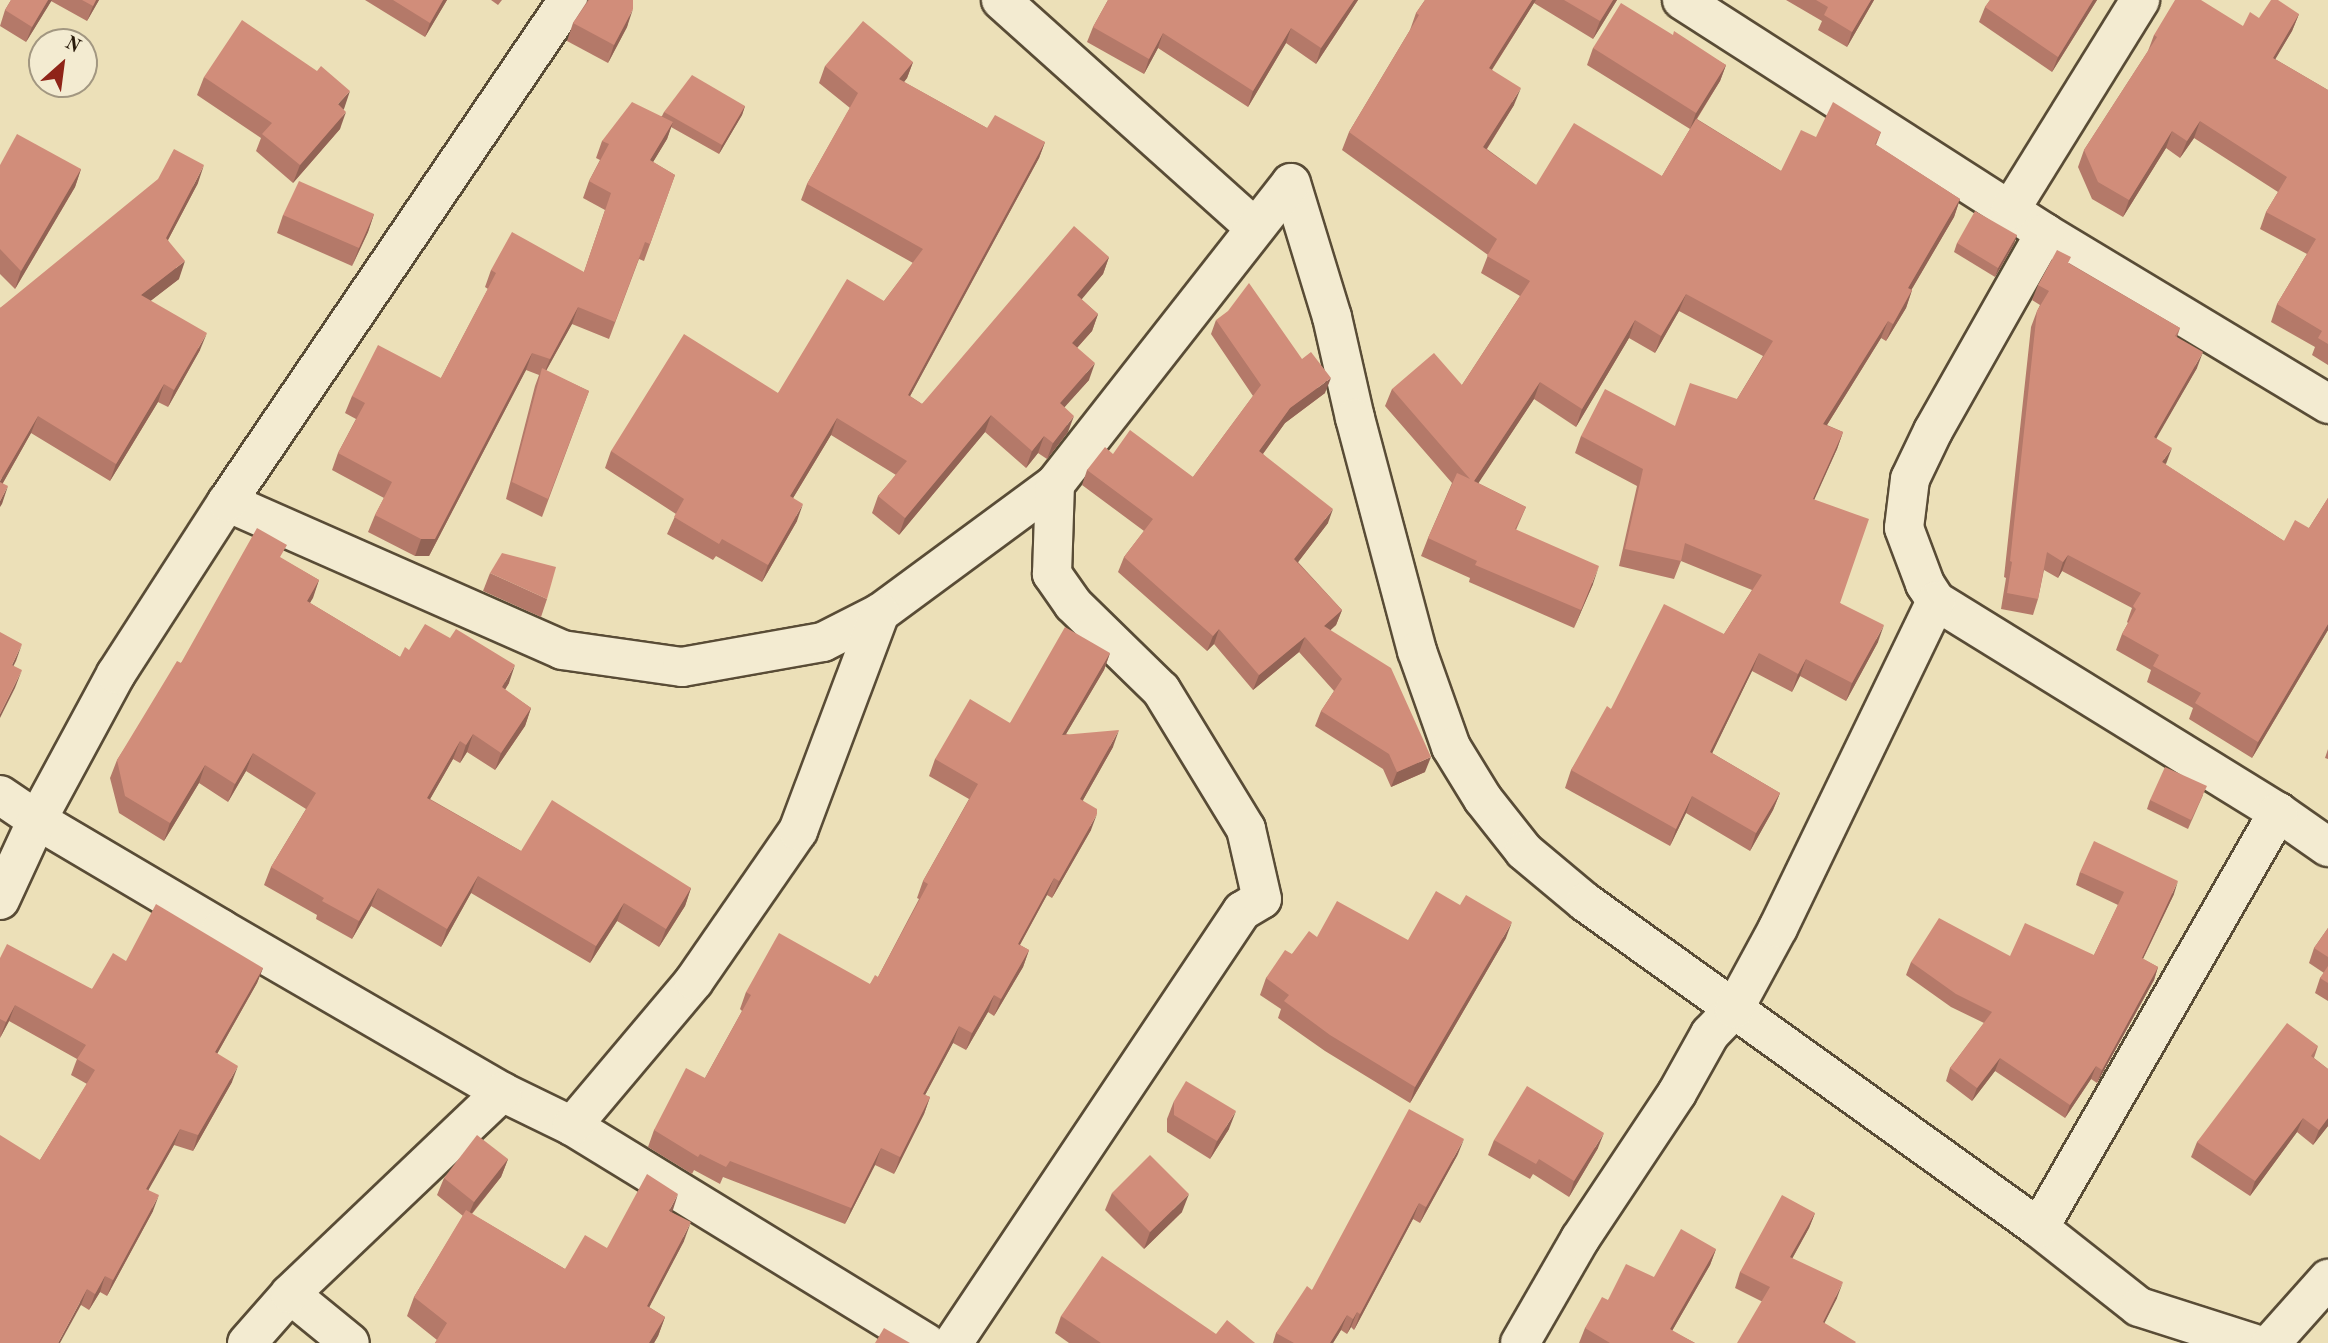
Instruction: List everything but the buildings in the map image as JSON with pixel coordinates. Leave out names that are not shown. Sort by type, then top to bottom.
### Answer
[{"type":"street","points":[[0,900],[37,820],[116,674],[227,502],[568,0]]},
{"type":"street","points":[[1001,0],[1255,228]]},
{"type":"street","points":[[1682,0],[2045,233],[2328,404]]},
{"type":"street","points":[[2010,210],[2140,0]]},
{"type":"street","points":[[227,502],[562,650],[682,667],[823,642],[880,613],[1055,484],[1291,183],[1332,317],[1355,418],[1417,651],[1451,747],[1476,789],[1524,851],[1722,1021],[2039,1228],[2139,1307],[2252,1343]]},
{"type":"street","points":[[2045,233],[1933,431],[1910,479],[1904,528],[1925,584],[1936,601],[2278,812],[2328,847]]},
{"type":"street","points":[[953,1343],[1242,911],[1262,899],[1246,829],[1161,690],[1073,604],[1052,574],[1055,484]]},
{"type":"street","points":[[1520,1343],[1580,1239],[1677,1093],[1778,928],[1936,601]]},
{"type":"street","points":[[572,1126],[694,981],[798,831],[880,613]]},
{"type":"street","points":[[0,795],[37,820],[502,1092],[572,1126],[926,1343]]},
{"type":"street","points":[[2039,1228],[2278,812]]},
{"type":"street","points":[[247,1343],[290,1294],[502,1092]]},
{"type":"street","points":[[2271,1343],[2328,1279]]},
{"type":"street","points":[[290,1294],[350,1343]]}]
